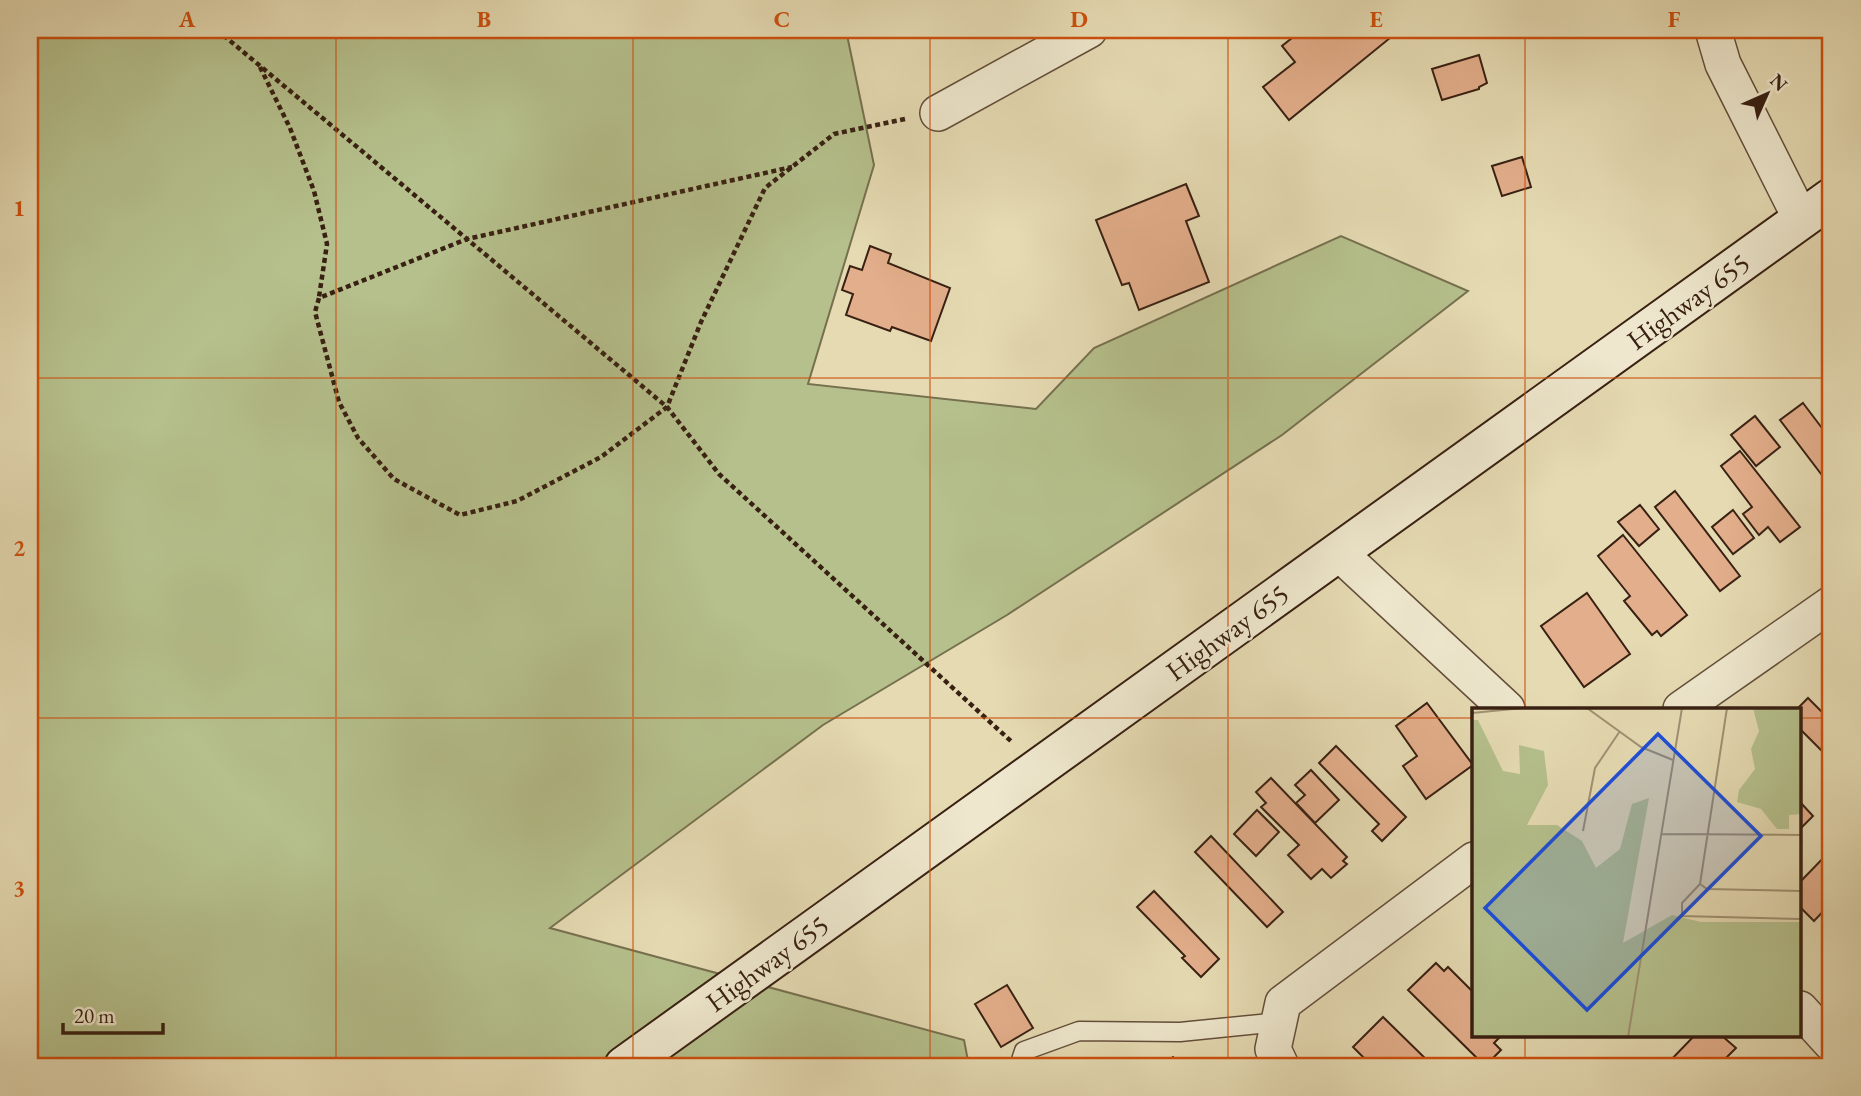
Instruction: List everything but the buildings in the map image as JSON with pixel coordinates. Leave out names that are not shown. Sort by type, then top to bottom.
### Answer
[{"type":"main road","name":"Highway 655","points":[[624,1066],[1816,209]]},
{"type":"street","points":[[938,113],[1089,30]]},
{"type":"street","points":[[1713,30],[1723,64],[1816,209]]},
{"type":"street","points":[[1338,552],[1506,708]]},
{"type":"street","points":[[1682,708],[1831,604]]},
{"type":"street","points":[[1281,1066],[1273,1049],[1283,1003],[1472,861]]},
{"type":"street","points":[[1801,1010],[1831,1042]]},
{"type":"lane","points":[[1019,1066],[1024,1051],[1079,1031],[1180,1032],[1279,1022]]},
{"type":"path","points":[[217,30],[667,407],[719,474],[1039,767]]},
{"type":"path","points":[[260,65],[290,128],[314,191],[327,244],[315,312],[339,401],[358,438],[394,479],[460,515],[517,501],[601,457],[667,407],[701,322],[765,188],[834,134],[938,113]]},
{"type":"path","points":[[319,298],[467,239],[792,167]]},
{"type":"green space","points":[[30,30],[846,30],[874,165],[808,384],[1036,409],[1094,348],[1341,236],[1468,291],[1282,435],[1007,615],[823,725],[550,928],[964,1040],[969,1066],[30,1066]]}]
